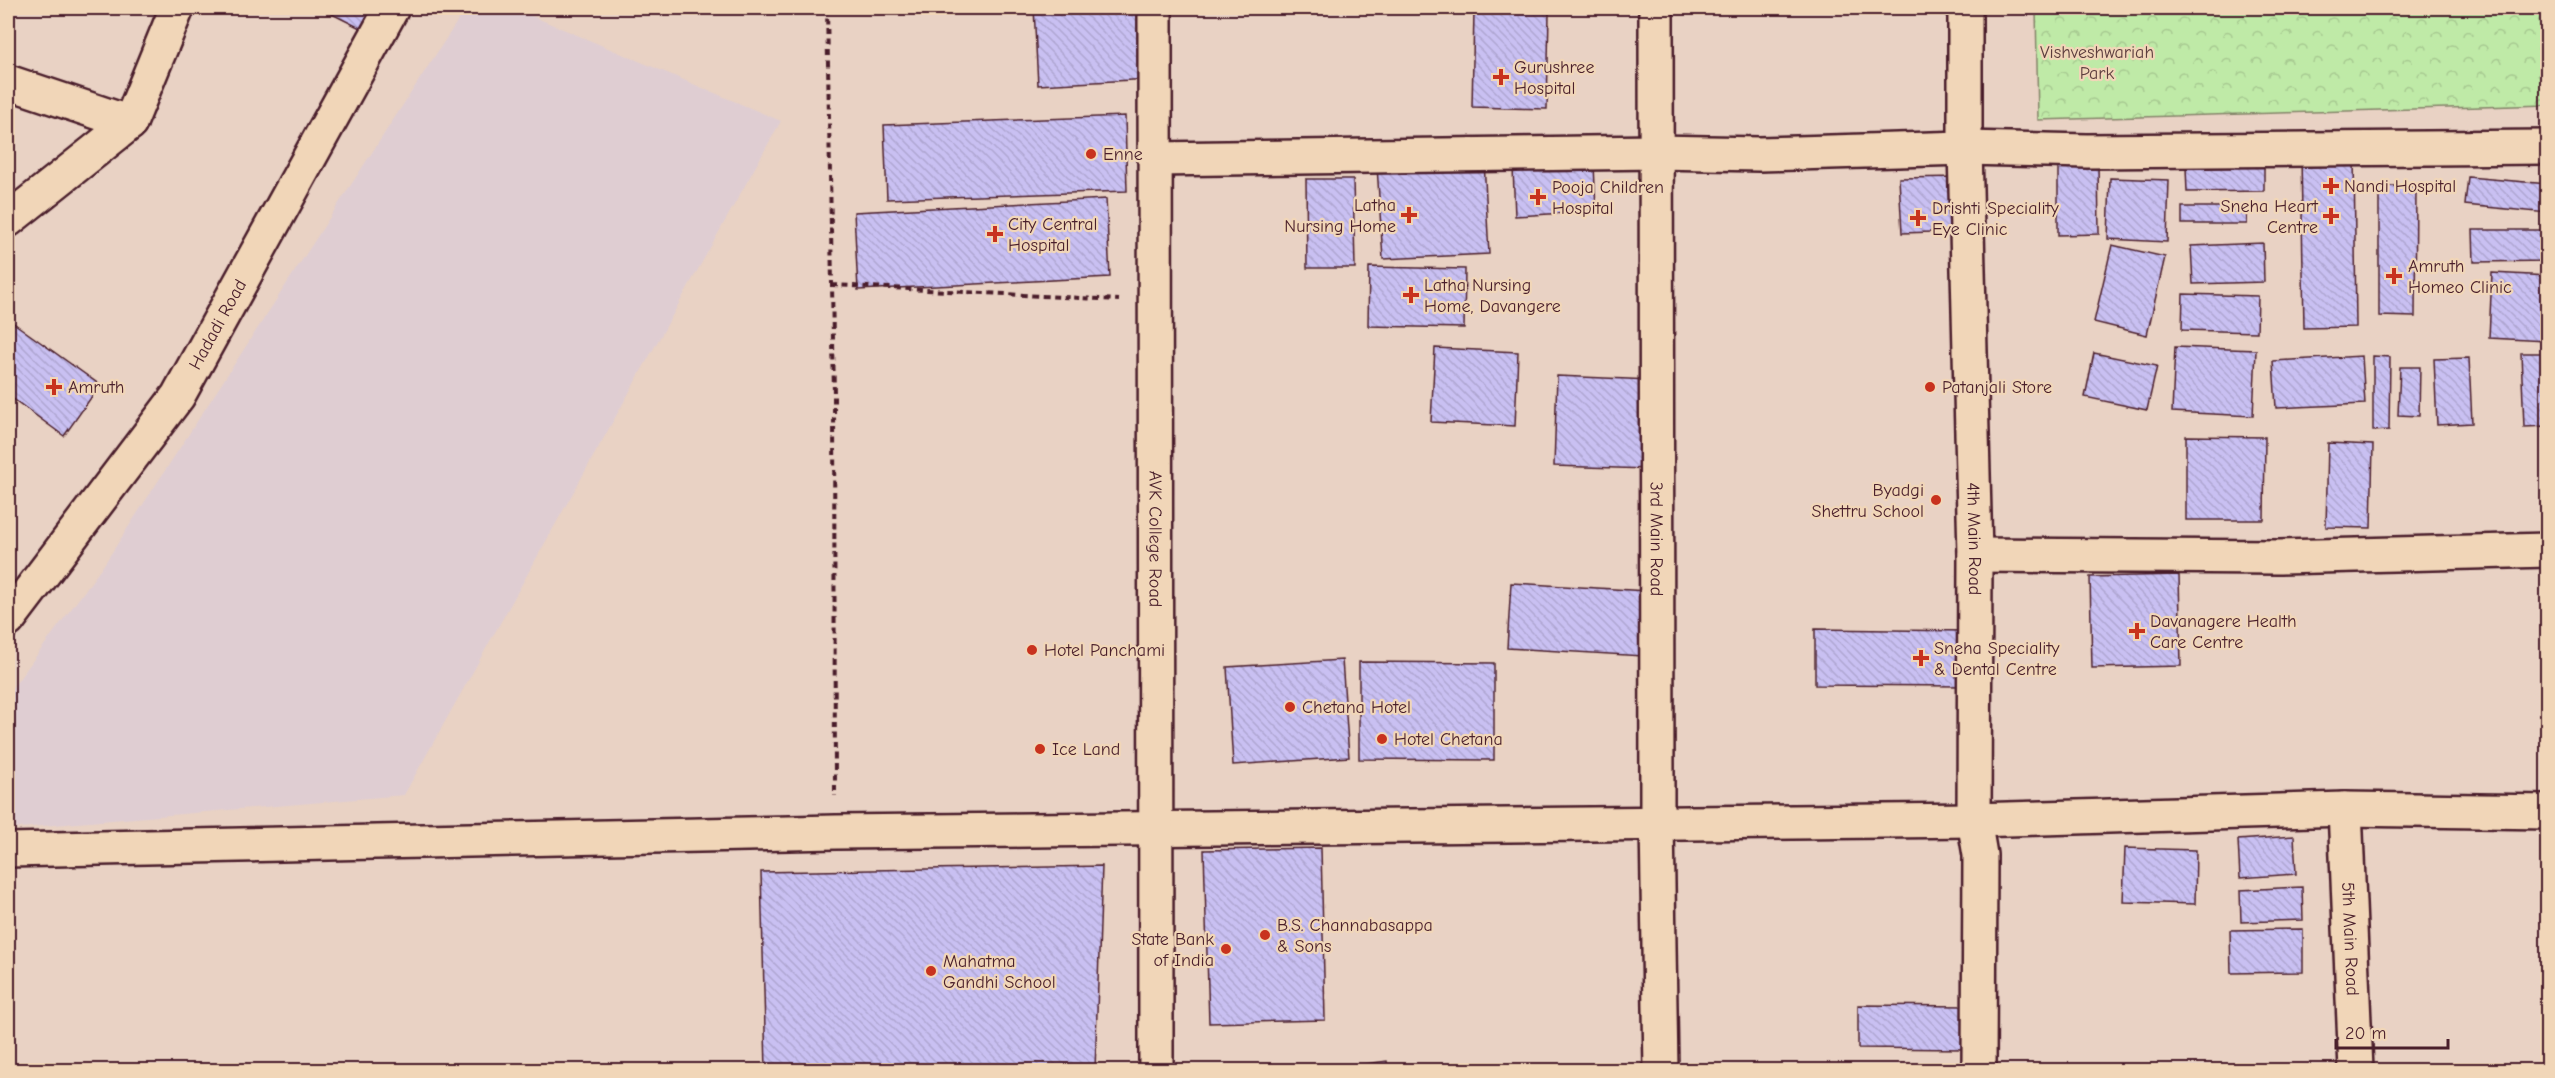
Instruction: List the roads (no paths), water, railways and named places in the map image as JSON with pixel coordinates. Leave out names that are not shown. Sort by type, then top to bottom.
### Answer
[{"type":"street","points":[[8,220],[130,123],[177,8]]},
{"type":"street","name":"Hadadi Road","points":[[8,620],[178,396],[392,8]]},
{"type":"street","name":"AVK College Road","points":[[1155,8],[1156,1071]]},
{"type":"street","name":"3rd Main Road","points":[[1656,8],[1657,823],[1662,1071]]},
{"type":"street","name":"4th Main Road","points":[[1965,8],[1965,148],[1975,555],[1974,820],[1980,855],[1979,1071]]},
{"type":"street","points":[[8,82],[130,123]]},
{"type":"street","points":[[1155,159],[1656,152],[1759,154],[1965,148],[2087,151],[2547,147]]},
{"type":"street","points":[[1975,555],[2280,557],[2547,550]]},
{"type":"street","points":[[8,850],[836,832],[1974,820],[2344,810],[2547,812]]},
{"type":"street","name":"5th Main Road","points":[[2344,810],[2356,1071]]},
{"type":"place","name":"Gurushree Hospital","points":[[1501,77]]},
{"type":"place","name":"Enne","points":[[1091,154]]},
{"type":"place","name":"Nandi Hospital","points":[[2331,186]]},
{"type":"place","name":"Pooja Children Hospital","points":[[1538,197]]},
{"type":"place","name":"Latha Nursing Home","points":[[1409,215]]},
{"type":"place","name":"Sneha Heart Centre","points":[[2331,216]]},
{"type":"place","name":"Drishti Speciality Eye Clinic","points":[[1918,218]]},
{"type":"place","name":"City Central Hospital","points":[[995,234]]},
{"type":"place","name":"Amruth Homeo Clinic","points":[[2394,276]]},
{"type":"place","name":"Latha Nursing Home, Davangere","points":[[1411,295]]},
{"type":"place","name":"Amruth","points":[[54,387]]},
{"type":"place","name":"Patanjali Store","points":[[1930,387]]},
{"type":"place","name":"Byadgi Shettru School","points":[[1936,500]]},
{"type":"place","name":"Davanagere Health Care Centre","points":[[2137,631]]},
{"type":"place","name":"Hotel Panchami","points":[[1032,650]]},
{"type":"place","name":"Sneha Speciality & Dental Centre","points":[[1921,658]]},
{"type":"place","name":"Chetana Hotel","points":[[1290,707]]},
{"type":"place","name":"Hotel Chetana","points":[[1382,739]]},
{"type":"place","name":"Ice Land","points":[[1040,749]]},
{"type":"place","name":"B.S. Channabasappa & Sons","points":[[1265,935]]},
{"type":"place","name":"State Bank of India","points":[[1226,949]]},
{"type":"place","name":"Mahatma Gandhi School","points":[[931,971]]},
{"type":"park label","name":"Vishveshwariah Park","points":[[2097,62]]}]
